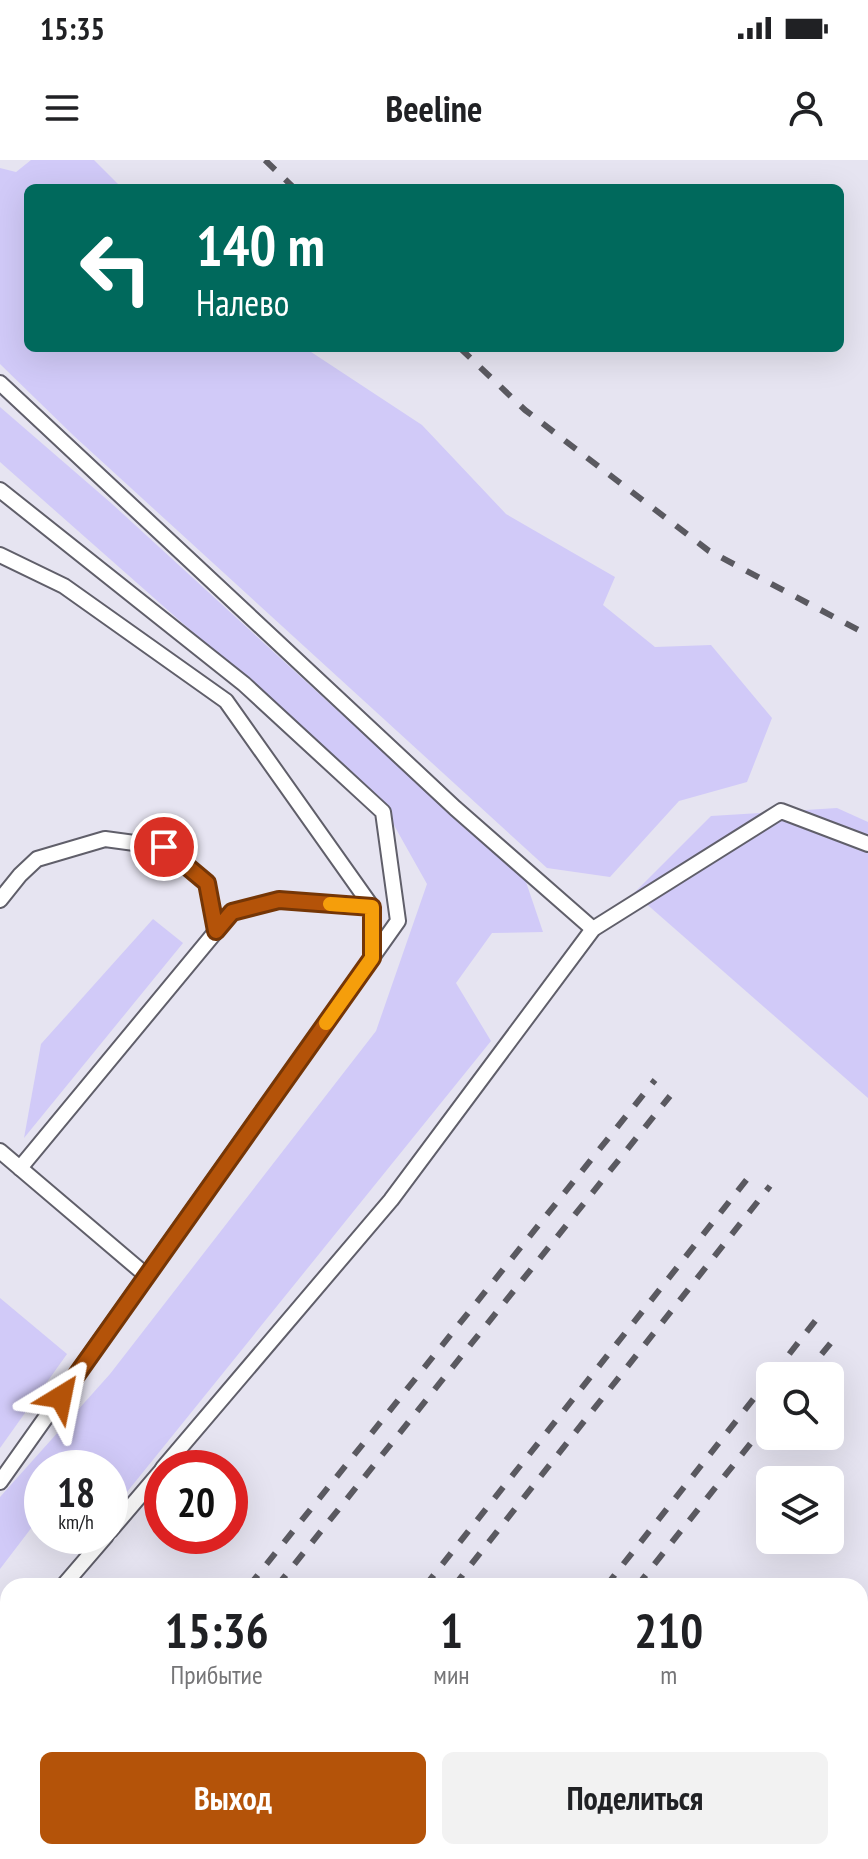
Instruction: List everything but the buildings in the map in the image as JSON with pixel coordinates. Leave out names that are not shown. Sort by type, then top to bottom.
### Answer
[{"type":"lane","points":[[0,383],[455,808],[593,929]]},
{"type":"lane","points":[[0,490],[244,684],[383,812],[398,921],[0,1482]]},
{"type":"lane","points":[[0,555],[64,586],[226,701],[372,907],[372,958]]},
{"type":"lane","points":[[179,1450],[391,1200],[593,929],[781,811],[868,844]]},
{"type":"lane","points":[[0,900],[37,859],[105,839],[164,847],[207,883],[216,931]]},
{"type":"lane","points":[[20,1168],[232,912],[279,900],[372,907]]},
{"type":"lane","points":[[0,1151],[147,1276]]},
{"type":"lane","points":[[128,1510],[144,1491]]},
{"type":"lane","points":[[70,1578],[91,1554]]},
{"type":"shaded area","points":[[31,160],[94,160],[118,184],[24,184],[24,352],[311,352],[422,425],[506,514],[615,577],[603,605],[655,647],[711,645],[772,718],[747,782],[679,801],[610,877],[547,868],[74,436],[0,364],[0,168],[16,172]]},
{"type":"shaded area","points":[[0,407],[111,503],[525,879],[543,932],[492,933],[456,983],[491,1041],[161,1450],[144,1450],[144,1471],[128,1491],[128,1450],[42,1450],[110,1374],[376,1031],[427,884],[377,795],[0,462]]},
{"type":"shaded area","points":[[837,808],[868,822],[868,1098],[634,893],[711,816]]},
{"type":"shaded area","points":[[153,919],[183,943],[24,1138],[41,1044]]},
{"type":"shaded area","points":[[0,1298],[67,1354],[0,1448]]},
{"type":"shaded area","points":[[24,1470],[24,1538],[0,1569],[0,1497]]},
{"type":"railway","points":[[265,160],[290,184]]},
{"type":"railway","points":[[464,352],[525,410],[709,551],[868,635]]},
{"type":"railway","points":[[255,1578],[655,1080]]},
{"type":"railway","points":[[283,1578],[670,1096]]},
{"type":"railway","points":[[431,1578],[755,1169]]},
{"type":"railway","points":[[460,1578],[770,1186]]},
{"type":"railway","points":[[783,1362],[816,1320]]},
{"type":"railway","points":[[815,1362],[838,1334]]},
{"type":"railway","points":[[612,1578],[756,1396]]},
{"type":"railway","points":[[643,1578],[756,1437]]},
{"type":"slow traffic","points":[[326,1023],[372,958],[372,907],[330,904]]},
{"type":"route","points":[[61,1397],[372,958],[372,907],[279,900],[232,912],[216,931],[207,883],[164,847]]}]
